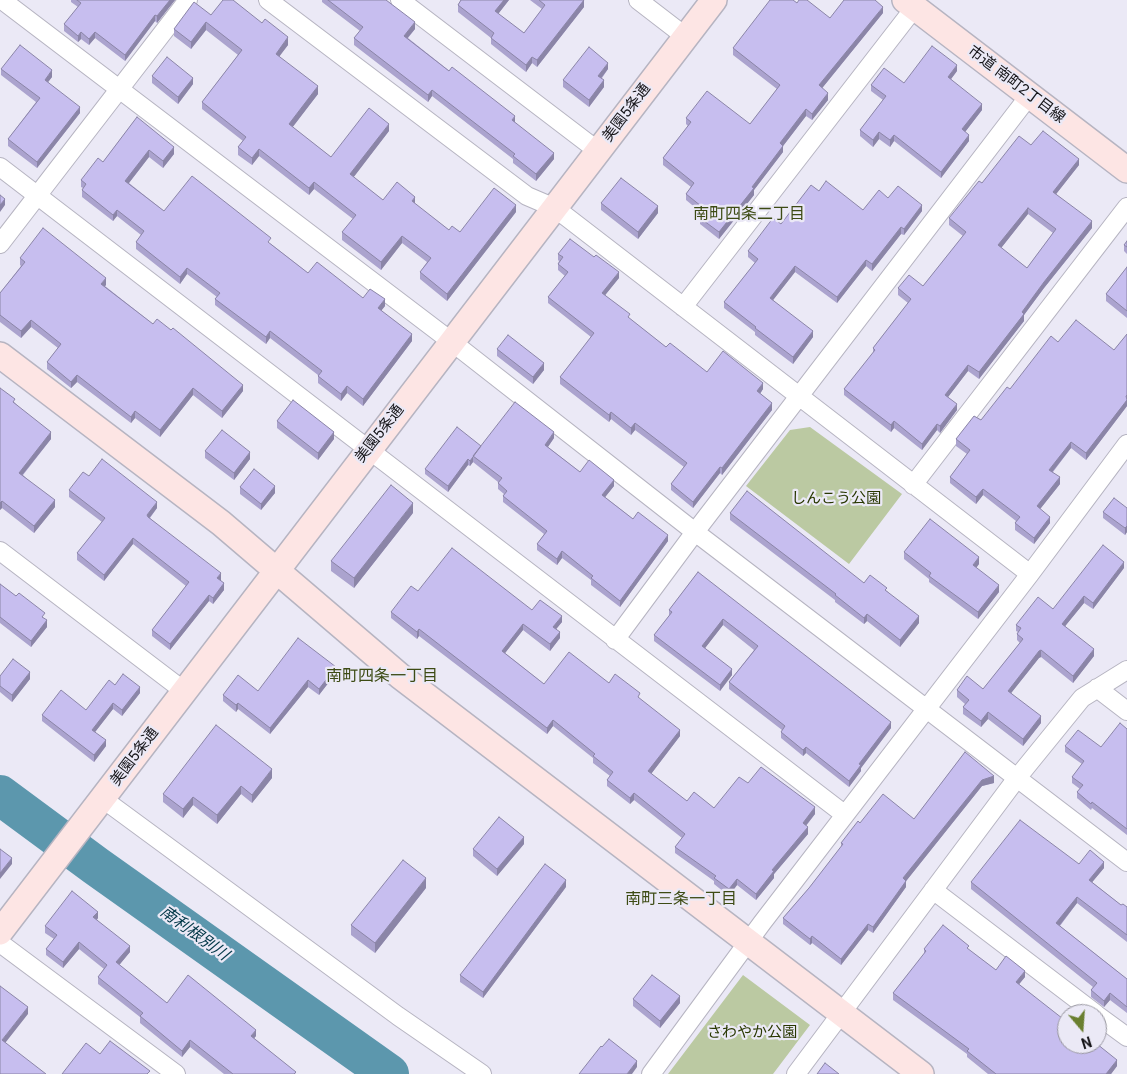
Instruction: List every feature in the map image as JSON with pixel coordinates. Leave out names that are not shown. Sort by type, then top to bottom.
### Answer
[{"type":"street","points":[[2,0],[452,342],[695,532],[1127,862]]},
{"type":"street","points":[[0,244],[188,0]]},
{"type":"street","points":[[268,0],[527,196],[555,208],[1030,574]]},
{"type":"street","points":[[400,0],[598,151]]},
{"type":"street","points":[[638,0],[686,37]]},
{"type":"street","name":"美園5条通","points":[[1,930],[714,0]]},
{"type":"street","points":[[683,307],[910,4]]},
{"type":"street","name":"市道 南町2丁目線","points":[[910,4],[1127,170]]},
{"type":"street","points":[[615,640],[695,532],[1029,96]]},
{"type":"street","points":[[0,167],[844,814]]},
{"type":"street","points":[[913,485],[1127,206]]},
{"type":"street","points":[[0,355],[221,523],[400,676],[921,1074]]},
{"type":"street","points":[[651,1074],[844,814],[1030,574],[1127,444]]},
{"type":"street","points":[[0,551],[184,691]]},
{"type":"street","points":[[796,1074],[1017,778],[1082,698],[1127,670]]},
{"type":"street","points":[[1097,688],[1127,711]]},
{"type":"street","points":[[96,808],[482,1074]]},
{"type":"street","points":[[933,890],[1084,1004]]},
{"type":"street","points":[[1,930],[176,1074]]},
{"type":"street","points":[[1107,1022],[1127,1037]]},
{"type":"green space","name":"しんこう公園","points":[[810,427],[902,494],[849,564],[746,486],[790,430]]},
{"type":"green space","name":"さわやか公園","points":[[743,975],[810,1025],[773,1074],[668,1074]]},
{"type":"building","points":[[77,0],[170,0],[157,16],[155,15],[125,55],[95,32],[89,39],[81,32],[78,36],[64,24],[81,3]]},
{"type":"building","points":[[223,0],[233,0],[262,23],[265,19],[288,37],[276,54],[318,86],[289,124],[331,157],[369,108],[389,124],[350,174],[383,200],[397,182],[415,197],[412,201],[449,230],[452,226],[460,232],[494,188],[516,205],[447,294],[420,272],[431,258],[402,236],[381,262],[342,232],[356,215],[314,182],[309,188],[259,149],[252,158],[238,147],[246,137],[202,102],[242,50],[206,22],[191,42],[174,29],[194,2],[211,15]]},
{"type":"building","points":[[328,0],[386,0],[415,22],[404,36],[449,71],[452,67],[515,116],[512,120],[554,153],[536,174],[513,156],[515,154],[432,90],[428,95],[354,38],[363,27]]},
{"type":"building","points":[[461,0],[504,0],[495,11],[524,33],[545,5],[539,0],[584,0],[537,60],[532,57],[526,65],[491,38],[494,33],[458,5]]},
{"type":"building","points":[[770,0],[793,0],[797,3],[799,0],[807,0],[830,18],[844,0],[875,0],[883,7],[819,85],[828,93],[812,114],[806,109],[780,143],[783,146],[752,187],[754,188],[719,232],[700,218],[706,210],[686,194],[694,183],[663,158],[691,122],[686,118],[707,91],[750,124],[780,85],[733,48]]},
{"type":"building","points":[[20,45],[52,70],[45,80],[80,107],[37,162],[8,139],[40,98],[1,69]]},
{"type":"building","points":[[932,46],[957,65],[948,77],[982,104],[962,129],[969,135],[941,172],[894,135],[890,140],[879,132],[873,140],[860,130],[886,96],[871,85],[884,68],[904,83]]},
{"type":"building","points":[[589,47],[608,63],[598,76],[604,80],[589,100],[563,80]]},
{"type":"building","points":[[167,57],[193,78],[178,97],[152,76]]},
{"type":"building","points":[[137,117],[174,147],[163,161],[149,150],[125,181],[164,211],[192,176],[271,238],[268,242],[308,273],[317,262],[363,298],[370,289],[385,299],[378,308],[412,334],[363,399],[347,386],[341,394],[318,376],[322,371],[270,331],[266,337],[215,299],[220,293],[187,268],[180,277],[136,242],[144,231],[117,210],[113,215],[82,190],[86,184],[81,180],[98,158],[103,162]]},
{"type":"building","points":[[1043,131],[1079,159],[1053,192],[1092,221],[1044,282],[1022,312],[1024,314],[979,372],[968,365],[945,395],[957,404],[940,426],[937,424],[922,444],[894,421],[891,425],[844,389],[875,350],[873,348],[911,299],[898,288],[909,275],[923,286],[966,232],[949,218],[979,181],[982,183],[1019,136],[1031,145]],"holes":[[[1028,208],[1056,229],[1027,268],[998,245]]]},
{"type":"building","points":[[621,178],[658,206],[638,232],[601,203]]},
{"type":"building","points":[[826,181],[863,210],[879,190],[888,198],[898,186],[922,205],[904,229],[901,227],[872,264],[866,260],[837,297],[795,266],[770,298],[813,331],[793,357],[724,302],[758,259],[748,251],[773,218],[781,224],[811,185],[819,191]]},
{"type":"building","points":[[0,195],[5,199],[0,205]]},
{"type":"building","points":[[43,228],[106,278],[101,284],[153,324],[157,319],[171,330],[173,328],[243,385],[222,411],[193,388],[160,430],[135,411],[131,417],[77,375],[71,382],[47,362],[61,344],[31,320],[21,331],[0,315],[0,293],[25,262],[20,258]]},
{"type":"building","points":[[570,239],[594,257],[596,255],[619,272],[602,293],[630,314],[628,317],[666,347],[670,343],[707,372],[723,351],[763,383],[757,391],[772,403],[693,502],[671,484],[687,463],[635,423],[631,428],[611,412],[609,415],[560,377],[594,333],[548,297],[568,272],[558,264],[563,257],[558,254]]},
{"type":"building","points":[[1127,267],[1127,311],[1106,294]]},
{"type":"building","points":[[1076,320],[1114,350],[1127,334],[1127,400],[1086,453],[1071,442],[1049,470],[1060,477],[1037,506],[1050,517],[1034,538],[1015,523],[1020,517],[983,489],[976,497],[950,477],[970,450],[956,439],[974,416],[981,420],[1007,387],[1010,389],[1051,336],[1058,342]]},
{"type":"building","points":[[508,335],[544,363],[533,377],[497,349]]},
{"type":"building","points":[[0,388],[15,399],[13,402],[51,432],[19,473],[55,500],[34,526],[2,501],[0,503]]},
{"type":"building","points":[[293,400],[334,432],[318,453],[277,421]]},
{"type":"building","points":[[515,402],[554,432],[545,445],[580,472],[589,460],[614,480],[602,495],[633,519],[638,512],[668,535],[620,601],[591,578],[593,576],[562,551],[557,559],[537,544],[547,531],[503,496],[507,491],[498,483],[502,478],[473,456]]},
{"type":"building","points":[[457,427],[481,446],[470,461],[468,459],[448,486],[425,469]]},
{"type":"building","points":[[222,430],[250,452],[234,473],[205,451]]},
{"type":"building","points":[[102,459],[157,502],[147,515],[148,517],[221,573],[217,578],[224,583],[213,598],[209,595],[170,644],[152,630],[189,582],[133,538],[104,575],[77,553],[105,518],[69,490],[83,472],[89,476]]},
{"type":"building","points":[[254,469],[275,486],[261,504],[240,487]]},
{"type":"building","points":[[391,485],[413,503],[354,578],[331,561]]},
{"type":"building","points":[[747,491],[864,583],[870,575],[887,588],[885,590],[919,616],[900,640],[867,614],[864,618],[836,594],[730,513]]},
{"type":"building","points":[[1114,498],[1127,508],[1127,526],[1125,528],[1103,512]]},
{"type":"building","points":[[930,519],[979,557],[973,565],[999,585],[978,612],[929,576],[931,573],[904,552]]},
{"type":"building","points":[[1103,545],[1124,562],[1093,603],[1084,596],[1062,624],[1094,649],[1073,676],[1041,650],[1039,651],[1008,691],[1041,716],[1023,739],[988,712],[981,721],[963,707],[969,700],[957,690],[967,676],[983,689],[1023,639],[1017,634],[1021,628],[1016,625],[1038,597],[1053,609]]},
{"type":"building","points":[[452,548],[532,610],[540,600],[562,616],[553,627],[560,632],[550,644],[523,624],[502,651],[544,684],[569,652],[609,683],[615,674],[640,693],[638,697],[680,730],[648,771],[687,801],[694,792],[714,808],[739,777],[748,783],[761,767],[815,807],[803,823],[808,827],[772,870],[774,871],[756,894],[737,879],[729,889],[714,878],[716,876],[675,847],[685,834],[634,793],[630,798],[607,780],[613,772],[593,756],[595,754],[553,720],[547,728],[419,629],[417,632],[391,612],[411,586],[418,591]]},
{"type":"building","points":[[698,572],[891,722],[859,764],[861,765],[849,781],[806,747],[803,750],[781,732],[785,726],[729,682],[758,646],[723,619],[702,646],[732,669],[720,685],[654,635],[672,612],[669,610]]},
{"type":"building","points":[[0,584],[16,596],[19,593],[45,613],[42,617],[47,620],[31,641],[0,617]]},
{"type":"building","points":[[298,638],[336,667],[319,689],[308,680],[270,728],[238,703],[236,705],[223,695],[238,675],[258,691]]},
{"type":"building","points":[[13,659],[30,672],[12,695],[0,686],[0,676]]},
{"type":"building","points":[[123,674],[140,687],[122,710],[113,703],[92,730],[106,740],[94,755],[42,715],[61,690],[86,710],[109,680],[115,685]]},
{"type":"building","points":[[1120,723],[1127,729],[1127,829],[1077,792],[1083,785],[1072,777],[1084,761],[1065,746],[1078,730],[1101,747]]},
{"type":"building","points":[[216,725],[272,769],[252,795],[241,786],[217,815],[193,797],[183,809],[163,794]]},
{"type":"building","points":[[965,752],[994,776],[982,780],[903,878],[906,881],[873,927],[868,924],[841,959],[812,936],[810,939],[783,918],[809,888],[858,821],[860,823],[883,794],[914,819]]},
{"type":"building","points":[[499,817],[524,837],[497,869],[473,849]]},
{"type":"building","points":[[1020,820],[1079,864],[1090,850],[1104,862],[1089,880],[1121,905],[1123,904],[1127,907],[1127,935],[1077,897],[1056,923],[1127,979],[1127,1007],[1110,993],[1104,1001],[1091,990],[1097,983],[971,882]]},
{"type":"building","points":[[0,849],[12,858],[0,873]]},
{"type":"building","points":[[403,860],[426,878],[375,943],[351,925]]},
{"type":"building","points":[[545,864],[566,880],[483,992],[460,975]]},
{"type":"building","points":[[72,891],[98,912],[93,917],[130,946],[116,962],[167,1003],[188,975],[256,1030],[251,1036],[296,1072],[294,1074],[233,1074],[190,1040],[182,1051],[140,1016],[143,1013],[98,977],[107,965],[79,942],[63,962],[46,949],[57,935],[45,926]]},
{"type":"building","points":[[943,925],[969,946],[967,948],[996,970],[1006,956],[1025,971],[1016,982],[1057,1014],[1057,1054],[1107,1054],[1107,1052],[1117,1060],[1106,1074],[996,1074],[967,1051],[969,1049],[893,993],[926,951],[924,949]]},
{"type":"building","points":[[652,975],[680,996],[660,1021],[633,999]]},
{"type":"building","points":[[0,986],[28,1007],[2,1040],[46,1074],[0,1074]]},
{"type":"building","points":[[609,1039],[637,1061],[627,1074],[579,1074],[601,1046]]},
{"type":"building","points":[[110,1041],[150,1071],[147,1074],[62,1074],[86,1043],[100,1054]]},
{"type":"building","points":[[825,1063],[839,1074],[817,1074]]},
{"type":"waterway","name":"南利根別川","points":[[0,795],[96,866],[389,1074]]},
{"type":"district","name":"南町四条二丁目","points":[[749,215]]},
{"type":"district","name":"南町四条一丁目","points":[[382,677]]},
{"type":"district","name":"南町三条一丁目","points":[[681,900]]}]
